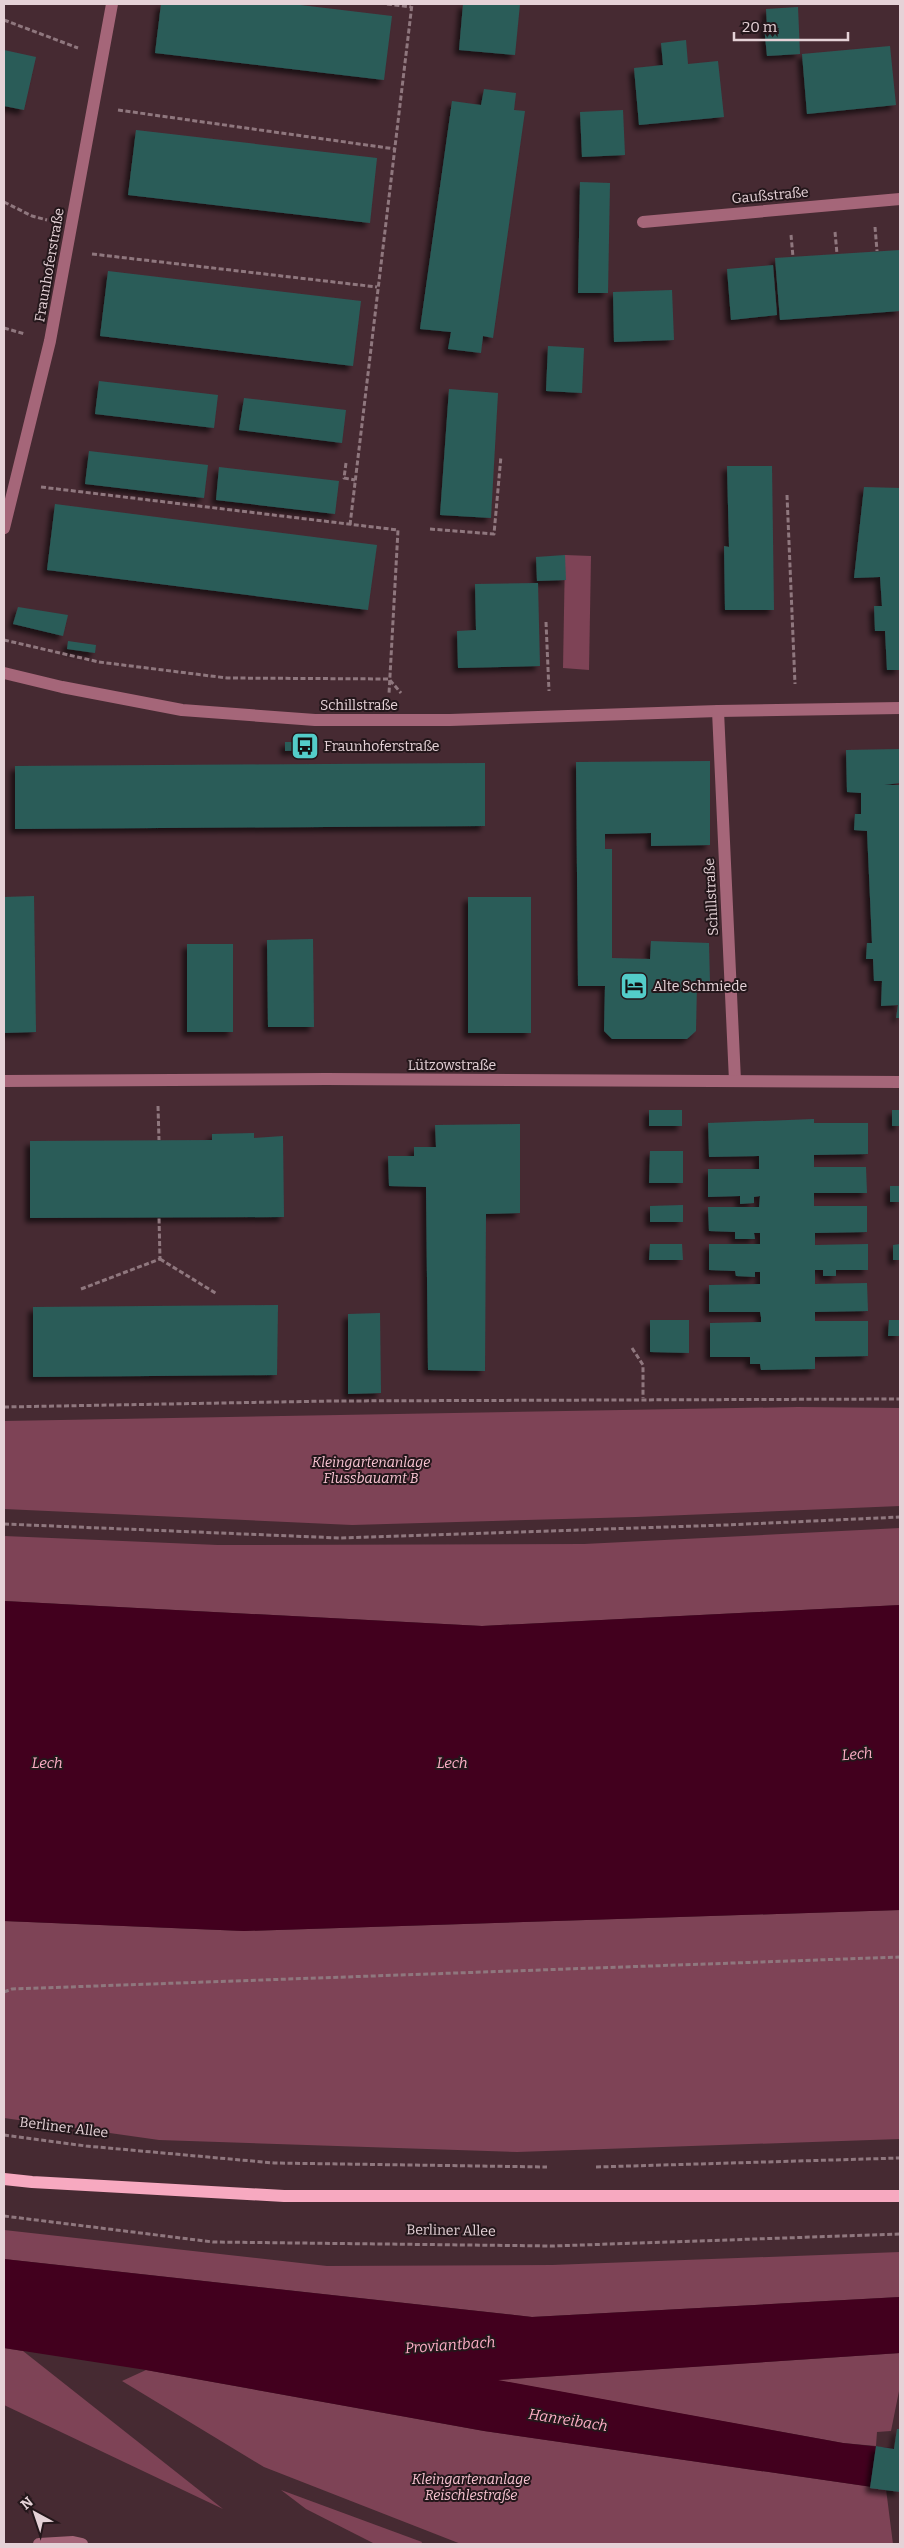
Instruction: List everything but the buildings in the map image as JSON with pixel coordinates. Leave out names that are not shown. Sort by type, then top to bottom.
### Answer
[{"type":"main road","points":[[4,2179],[284,2196],[900,2196]]},
{"type":"street","name":"Fraunhoferstraße","points":[[4,528],[50,341],[112,4]]},
{"type":"street","name":"Gaußstraße","points":[[643,222],[900,199]]},
{"type":"street","name":"Schillstraße","points":[[4,673],[62,688],[182,710],[315,720],[424,720],[718,710],[900,708]]},
{"type":"street","name":"Schillstraße","points":[[718,710],[735,1081]]},
{"type":"street","name":"Lützowstraße","points":[[4,1081],[900,1082]]},
{"type":"street","points":[[39,2544],[73,2542],[82,2544]]},
{"type":"path","points":[[350,525],[412,5],[387,4]]},
{"type":"path","points":[[4,20],[102,58]]},
{"type":"path","points":[[93,106],[395,149]]},
{"type":"path","points":[[4,202],[32,216],[71,226]]},
{"type":"path","points":[[67,251],[377,287]]},
{"type":"path","points":[[430,529],[494,534],[501,456]]},
{"type":"path","points":[[346,463],[344,478],[355,480]]},
{"type":"path","points":[[15,484],[398,530],[389,679],[389,720]]},
{"type":"path","points":[[787,495],[796,709]]},
{"type":"path","points":[[546,622],[551,717]]},
{"type":"path","points":[[4,640],[99,662],[227,678],[389,679],[424,720]]},
{"type":"path","points":[[158,1080],[159,1140]]},
{"type":"path","points":[[159,1217],[160,1259]]},
{"type":"path","points":[[81,1289],[160,1259]]},
{"type":"path","points":[[160,1259],[217,1294]]},
{"type":"path","points":[[632,1348],[644,1365],[643,1398]]},
{"type":"path","points":[[4,1407],[321,1401],[900,1398]]},
{"type":"path","points":[[4,1524],[340,1538],[726,1526],[900,1517]]},
{"type":"path","points":[[4,1992],[12,1988],[900,1957]]},
{"type":"path","name":"Berliner Allee","points":[[4,2135],[86,2146],[274,2163],[552,2167]]},
{"type":"path","points":[[591,2167],[900,2158]]},
{"type":"path","name":"Berliner Allee","points":[[4,2216],[213,2242],[553,2246],[900,2234]]},
{"type":"green space","points":[[565,555],[591,556],[589,670],[563,668]]},
{"type":"green space","name":"Kleingartenanlage Flussbauamt B","points":[[798,1407],[900,1408],[900,1506],[636,1517],[352,1525],[4,1509],[4,1421]]},
{"type":"green space","points":[[900,1528],[900,1605],[482,1626],[4,1601],[4,1536],[218,1545],[584,1544]]},
{"type":"green space","points":[[900,1910],[900,2139],[517,2152],[159,2140],[4,2118],[4,1921],[244,1931]]},
{"type":"green space","points":[[4,2230],[327,2266],[552,2265],[900,2252],[900,2297],[532,2317],[4,2259]]},
{"type":"green space","points":[[4,2348],[23,2351],[223,2509],[4,2405]]},
{"type":"green space","points":[[900,2353],[900,2386],[891,2431],[877,2432],[876,2446],[843,2443],[495,2380]]},
{"type":"green space","name":"Kleingartenanlage Reischlestraße","points":[[146,2370],[484,2431],[886,2489],[893,2544],[461,2544],[264,2467],[122,2381]]},
{"type":"green space","points":[[281,2490],[422,2542],[421,2544],[375,2544],[306,2509]]},
{"type":"water","name":"Lech","points":[[4,1601],[482,1626],[900,1605],[900,1910],[244,1931],[4,1921]]},
{"type":"water","points":[[4,2259],[532,2317],[900,2297],[900,2353],[498,2380],[843,2443],[900,2449],[900,2491],[484,2431],[146,2370],[4,2348]]},
{"type":"place","name":"Fraunhoferstraße","points":[[305,746]]},
{"type":"place","name":"Alte Schmiede","points":[[634,986]]},
{"type":"water label","name":"Proviantbach","points":[[450,2345]]},
{"type":"water label","name":"Hanreibach","points":[[568,2420]]}]
